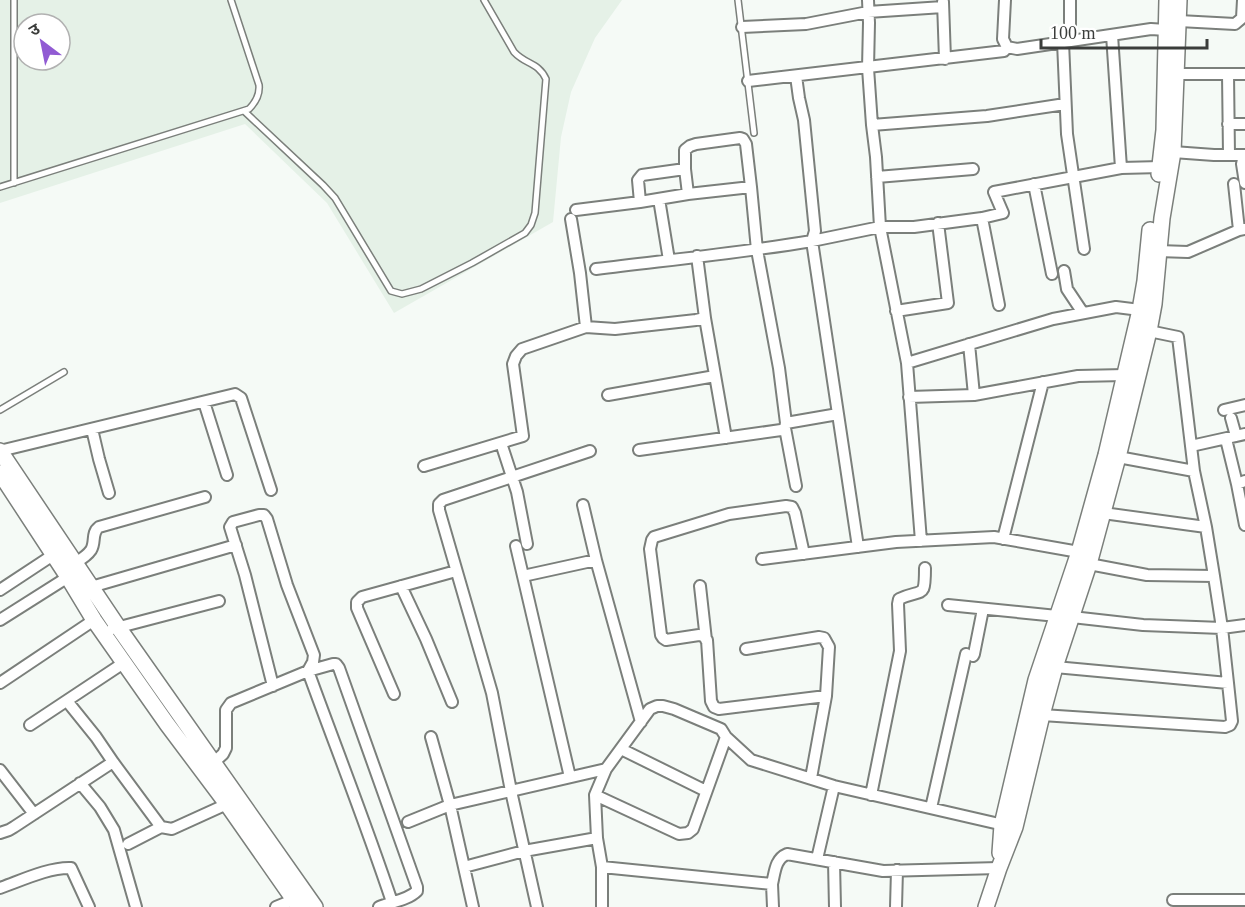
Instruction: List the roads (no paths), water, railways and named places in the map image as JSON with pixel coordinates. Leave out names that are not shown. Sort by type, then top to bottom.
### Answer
[{"type":"street","points":[[867,0],[868,68],[880,228],[907,363],[921,541]]},
{"type":"street","points":[[1005,0],[1003,39],[1007,47]]},
{"type":"street","points":[[1070,0],[1066,41],[1066,134],[1084,249]]},
{"type":"street","points":[[1167,0],[1173,26]]},
{"type":"street","points":[[986,907],[999,868],[1033,691],[1065,616],[1084,558],[1103,513],[1149,331],[1154,304],[1162,218],[1173,152],[1173,26],[1179,0]]},
{"type":"street","points":[[1007,47],[1017,49],[1173,26],[1240,24],[1243,0]]},
{"type":"street","points":[[742,27],[806,24],[868,12],[943,4],[945,59]]},
{"type":"street","points":[[1112,35],[1121,168]]},
{"type":"street","points":[[748,81],[945,59],[1004,51],[1007,47]]},
{"type":"street","points":[[1172,74],[1245,74]]},
{"type":"street","points":[[1084,558],[1140,310],[1172,74]]},
{"type":"street","points":[[1228,74],[1229,155]]},
{"type":"street","points":[[796,76],[804,120],[815,231],[812,241],[858,547]]},
{"type":"street","points":[[872,125],[987,116],[1065,104]]},
{"type":"street","points":[[1228,124],[1245,124]]},
{"type":"street","points":[[688,194],[685,150],[696,144],[743,139],[746,144],[757,250],[779,368],[796,486]]},
{"type":"street","points":[[1158,251],[1188,252],[1242,230],[1239,183],[1244,155],[1173,152]]},
{"type":"street","points":[[596,269],[757,250],[880,228],[915,227],[982,218],[1003,213],[994,192],[1121,168],[1161,167]]},
{"type":"street","points":[[640,202],[639,177],[685,169]]},
{"type":"street","points":[[877,177],[973,169]]},
{"type":"street","points":[[1034,184],[1052,274]]},
{"type":"street","points":[[586,327],[573,214],[688,194],[751,187]]},
{"type":"street","points":[[659,199],[669,260]]},
{"type":"street","points":[[982,218],[999,305]]},
{"type":"street","points":[[896,311],[948,303],[938,223]]},
{"type":"street","points":[[697,256],[705,318],[726,438]]},
{"type":"street","points":[[1064,271],[1067,289],[1083,314]]},
{"type":"street","points":[[907,363],[1053,319],[1116,307],[1140,310]]},
{"type":"street","points":[[424,466],[523,435],[513,373],[516,356],[522,350],[586,327],[615,329],[705,318]]},
{"type":"street","points":[[1041,715],[1225,727],[1232,721],[1222,628],[1206,527],[1194,471],[1178,337],[1149,331]]},
{"type":"street","points":[[969,344],[974,395]]},
{"type":"street","points":[[909,397],[974,395],[1078,376],[1125,375]]},
{"type":"street","points":[[608,396],[715,376]]},
{"type":"street","points":[[1003,539],[1043,382]]},
{"type":"street","points":[[271,490],[241,398],[235,394],[0,451],[71,570],[94,620],[110,630],[303,902]]},
{"type":"street","points":[[204,402],[227,475]]},
{"type":"street","points":[[1245,405],[1228,414],[1236,436],[1245,525]]},
{"type":"street","points":[[639,450],[782,430],[786,425],[838,414]]},
{"type":"street","points":[[92,429],[109,493]]},
{"type":"street","points":[[1191,446],[1236,436]]},
{"type":"street","points":[[501,443],[517,492],[523,576],[570,777]]},
{"type":"street","points":[[537,907],[492,693],[439,504],[443,500],[590,452]]},
{"type":"street","points":[[1118,457],[1194,471]]},
{"type":"street","points":[[0,473],[53,555],[91,587],[124,662],[167,724],[208,767],[227,804],[303,902]]},
{"type":"street","points":[[0,620],[71,570],[90,551],[94,539],[93,534],[99,527],[205,497]]},
{"type":"street","points":[[583,505],[641,722]]},
{"type":"street","points":[[706,640],[699,635],[666,640],[663,638],[650,549],[654,537],[729,514],[786,506],[792,507],[795,513],[804,554]]},
{"type":"street","points":[[1103,513],[1206,527]]},
{"type":"street","points":[[273,686],[245,575],[230,527],[232,523],[259,515],[266,517],[287,585],[314,655],[308,671],[392,902]]},
{"type":"street","points":[[762,559],[896,542],[994,537],[1147,575],[1214,576]]},
{"type":"street","points":[[91,587],[236,545]]},
{"type":"street","points":[[0,590],[53,555]]},
{"type":"street","points":[[523,576],[596,560]]},
{"type":"street","points":[[871,795],[900,651],[899,599],[923,591],[925,568]]},
{"type":"street","points":[[394,694],[357,608],[357,602],[362,597],[456,571]]},
{"type":"street","points":[[401,586],[452,702]]},
{"type":"street","points":[[700,586],[711,701],[714,707],[719,709],[826,696]]},
{"type":"street","points":[[110,630],[219,602]]},
{"type":"street","points":[[948,605],[1143,625],[1222,628],[1245,625]]},
{"type":"street","points":[[931,808],[969,655],[974,654],[983,609]]},
{"type":"street","points":[[1008,826],[1041,715],[1065,616]]},
{"type":"street","points":[[0,683],[94,620]]},
{"type":"street","points":[[746,650],[819,637],[824,638],[829,647],[826,696],[811,778]]},
{"type":"street","points":[[30,725],[124,662]]},
{"type":"street","points":[[208,767],[223,754],[226,748],[226,710],[231,703],[295,675],[336,664],[417,887],[417,891],[412,896],[379,907]]},
{"type":"street","points":[[1054,667],[1228,683]]},
{"type":"street","points":[[67,701],[162,827]]},
{"type":"street","points":[[602,907],[602,867],[597,838],[595,795],[606,769],[650,709],[657,706],[663,706],[721,729],[726,737],[751,759],[834,786],[1008,826]]},
{"type":"street","points":[[431,737],[450,805],[473,907]]},
{"type":"street","points":[[595,795],[679,834],[688,833],[693,829],[726,737]]},
{"type":"street","points":[[621,749],[706,791]]},
{"type":"street","points":[[0,832],[9,830],[113,762]]},
{"type":"street","points":[[408,822],[450,805],[606,769]]},
{"type":"street","points":[[0,770],[34,814]]},
{"type":"street","points":[[80,783],[100,807],[114,830],[136,907]]},
{"type":"street","points":[[817,859],[834,786]]},
{"type":"street","points":[[128,844],[162,827],[172,829],[227,804]]},
{"type":"street","points":[[464,867],[524,850],[597,838]]},
{"type":"street","points":[[773,907],[772,884],[777,862],[780,857],[787,854],[883,871],[999,868]]},
{"type":"street","points":[[834,862],[835,907]]},
{"type":"street","points":[[602,867],[772,884]]},
{"type":"street","points":[[0,888],[63,868],[71,868],[89,907]]},
{"type":"street","points":[[896,907],[897,870]]},
{"type":"street","points":[[1173,900],[1245,900]]},
{"type":"street","points":[[276,907],[303,902]]},
{"type":"lane","points":[[14,0],[14,183]]},
{"type":"lane","points":[[0,187],[249,108],[257,100],[260,91],[231,0]]},
{"type":"lane","points":[[244,111],[335,198],[391,291],[402,294],[421,289],[525,233],[535,213],[546,79],[537,66],[519,58],[514,52],[484,0]]},
{"type":"lane","points":[[738,0],[754,132]]},
{"type":"lane","points":[[0,410],[64,372]]}]
